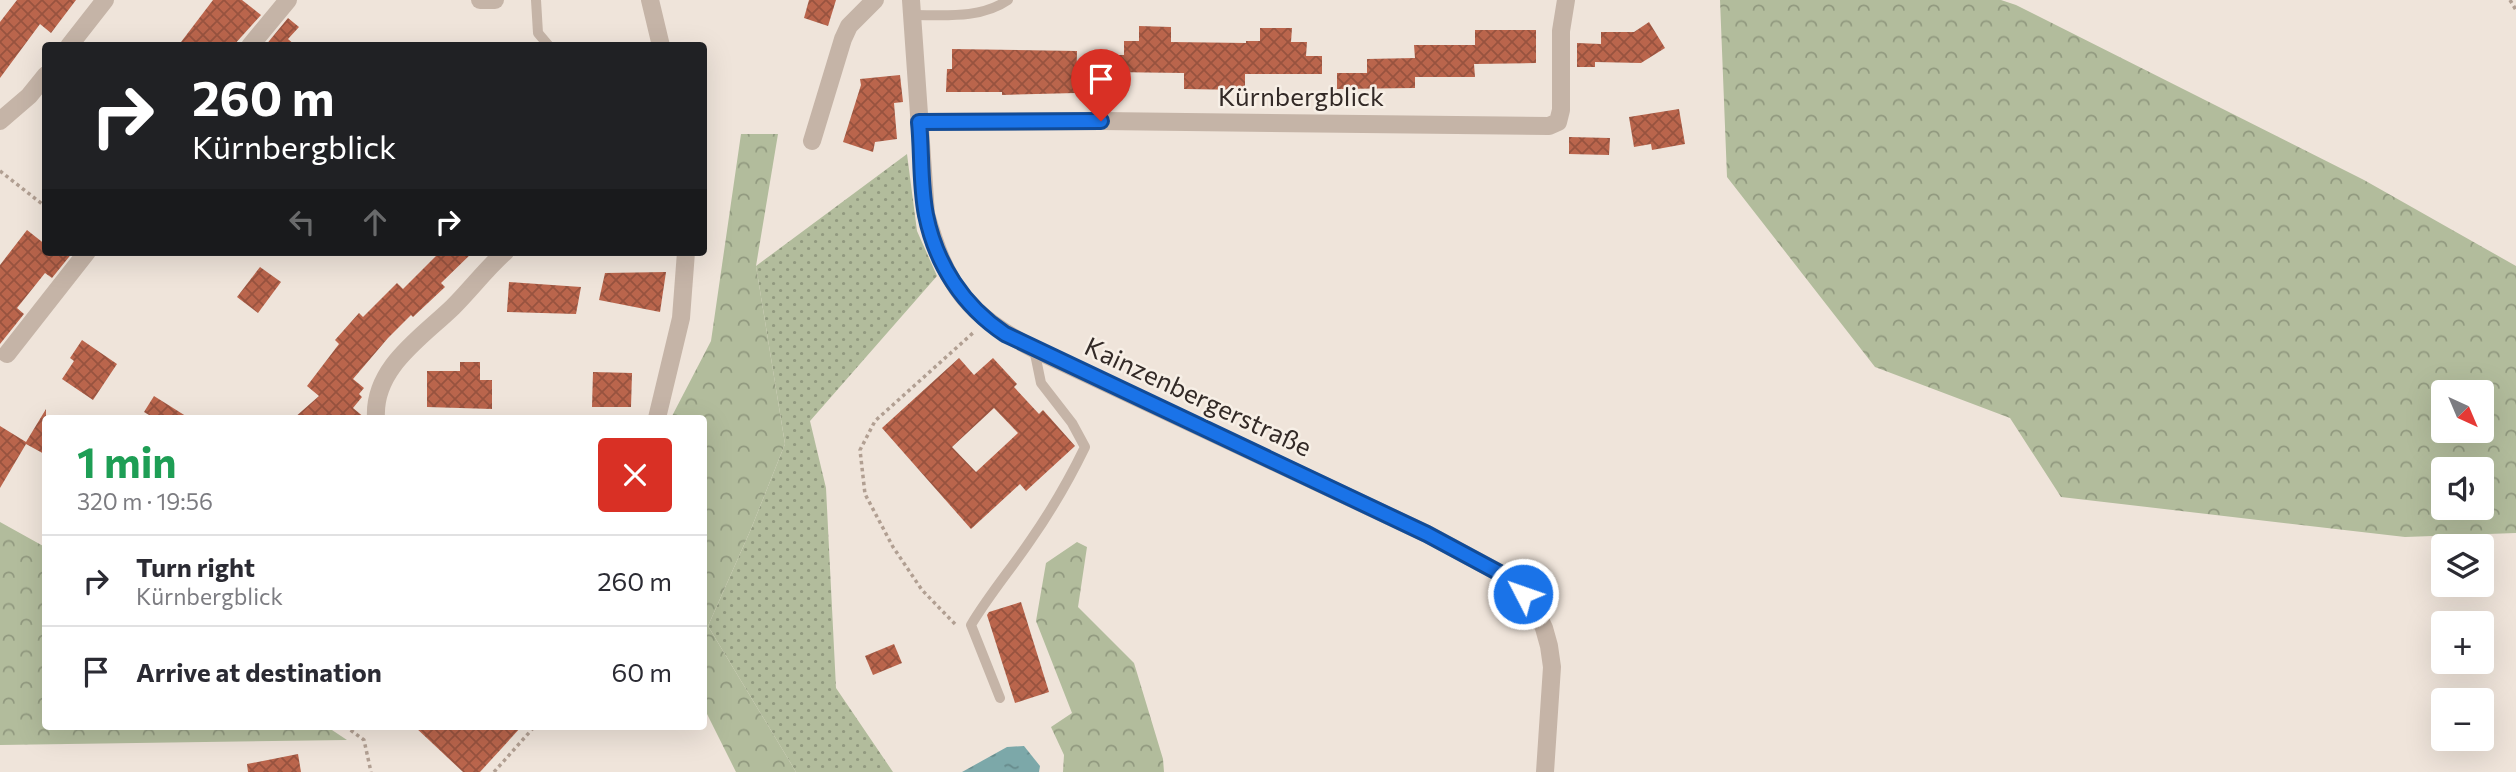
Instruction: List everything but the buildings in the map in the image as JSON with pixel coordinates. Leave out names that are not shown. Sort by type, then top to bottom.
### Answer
[{"type":"street","points":[[72,42],[105,0]]},
{"type":"street","points":[[253,42],[288,0]]},
{"type":"street","points":[[480,0],[495,0]]},
{"type":"street","points":[[650,0],[660,42]]},
{"type":"street","points":[[812,141],[843,39],[849,26],[875,0]]},
{"type":"street","name":"Kürnbergblick","points":[[919,122],[1101,121],[1549,126],[1558,122],[1561,110],[1561,31],[1566,0]]},
{"type":"street","name":"Kainzenbergerstraße","points":[[912,8],[926,214],[935,246],[948,275],[965,300],[986,321],[1034,349],[1427,534],[1505,576],[1535,609],[1549,646],[1552,667],[1545,772]]},
{"type":"street","points":[[0,121],[29,96],[42,80]]},
{"type":"street","points":[[4,359],[84,256]]},
{"type":"street","points":[[376,415],[382,383],[395,361],[455,305],[501,256]]},
{"type":"street","points":[[658,415],[681,318],[686,256]]},
{"type":"lane","points":[[536,0],[538,33],[546,42]]},
{"type":"lane","points":[[912,8],[958,15],[986,11],[1008,0]]},
{"type":"lane","points":[[1000,698],[971,625],[1068,482],[1085,447],[1072,423],[1041,383],[1034,349]]},
{"type":"path","points":[[2510,0],[2516,10]]},
{"type":"path","points":[[0,171],[42,204]]},
{"type":"path","points":[[971,625],[954,624],[922,590],[893,547],[865,494],[860,450],[876,421],[986,321]]},
{"type":"path","points":[[350,730],[364,740],[371,772]]},
{"type":"path","points":[[494,772],[531,730]]},
{"type":"green space","points":[[1720,0],[2001,0],[2016,5],[2364,180],[2516,266],[2516,533],[2405,537],[2061,497],[2010,418],[1875,367],[1727,177]]},
{"type":"green space","points":[[741,134],[778,134],[756,266],[785,444],[708,626],[796,772],[736,772],[707,714],[707,415],[673,415],[711,341]]},
{"type":"green space","points":[[907,154],[917,231],[937,276],[810,421],[826,488],[836,688],[893,772],[796,772],[708,626],[785,444],[756,266]]},
{"type":"green space","points":[[0,522],[42,545],[42,730],[332,730],[347,740],[0,745]]},
{"type":"green space","points":[[1077,542],[1087,547],[1078,607],[1134,663],[1163,759],[1164,772],[1063,772],[1064,755],[1051,727],[1072,713],[1036,621],[1046,563]]},
{"type":"water","points":[[1024,746],[1040,766],[1039,772],[962,772],[1007,747]]},
{"type":"route","points":[[1101,121],[919,122],[926,214],[935,246],[948,275],[965,300],[986,321],[1005,334],[1427,534],[1505,576],[1523,594]]}]
